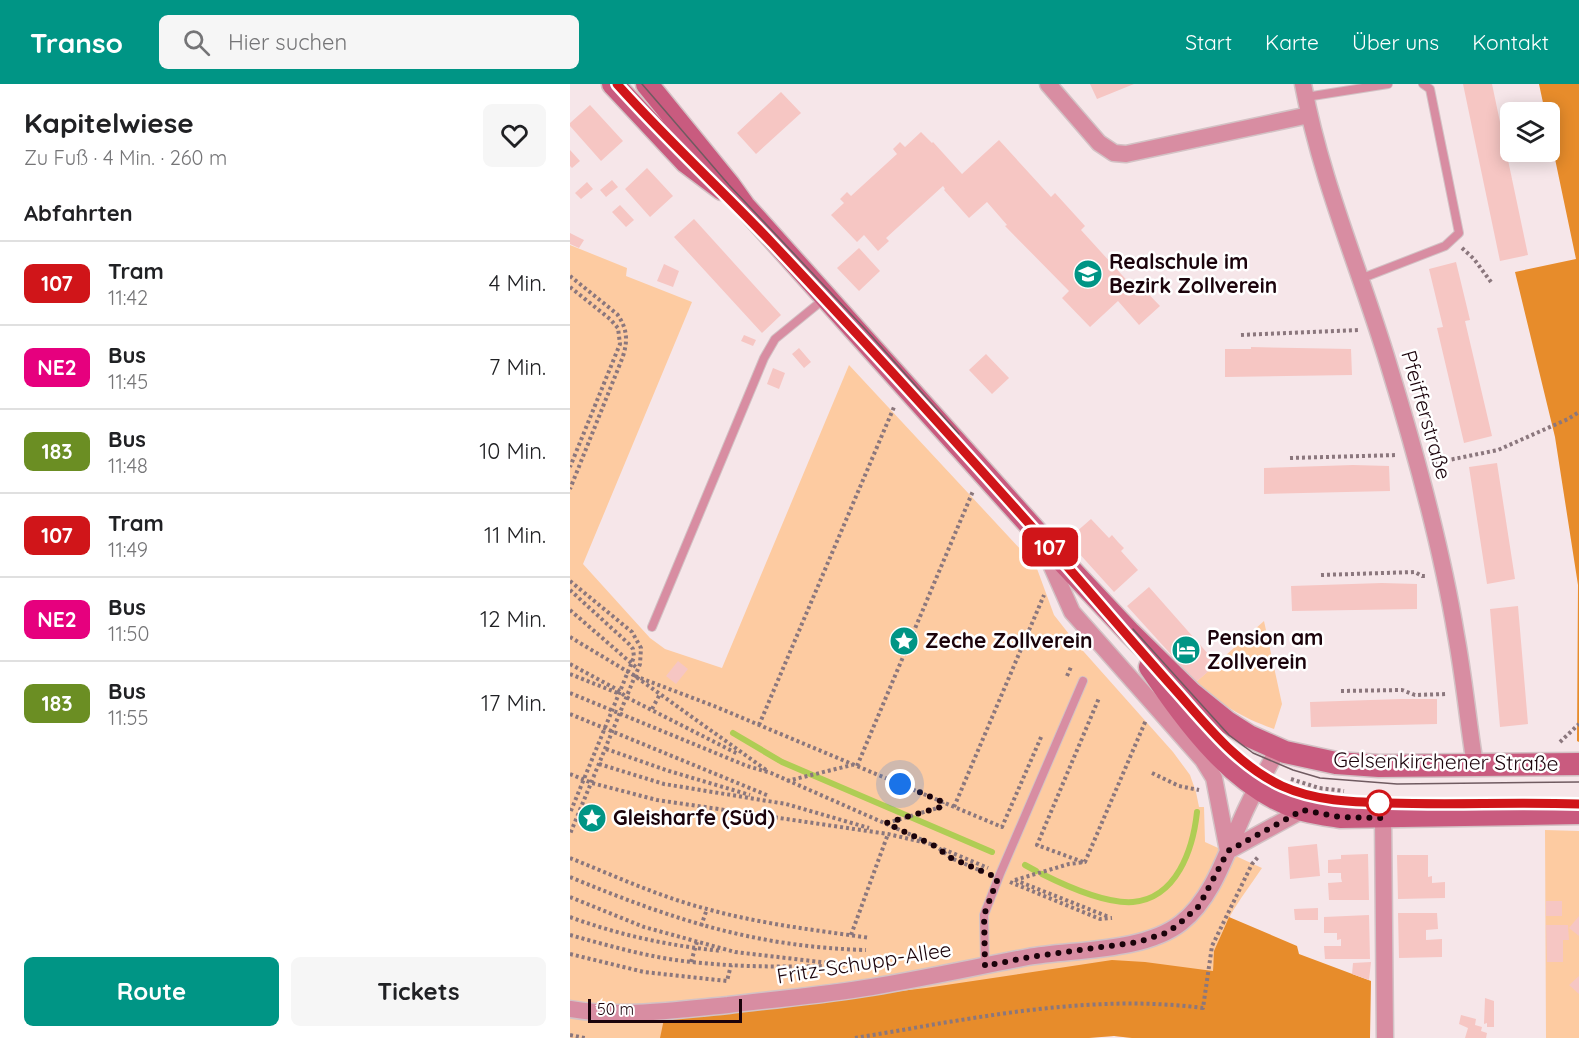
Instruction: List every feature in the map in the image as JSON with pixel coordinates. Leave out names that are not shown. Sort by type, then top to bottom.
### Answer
[{"type":"main road","name":"Gelsenkirchener Straße","points":[[613,84],[686,162],[744,206]]},
{"type":"main road","name":"Gelsenkirchener Straße","points":[[647,84],[729,184],[744,206],[1034,530],[1129,632],[1191,693],[1227,722],[1249,736],[1278,749],[1336,763],[1379,766],[1579,764]]},
{"type":"main road","name":"Gelsenkirchener Straße","points":[[1129,632],[1168,694],[1235,772],[1277,799],[1303,810],[1340,817],[1383,818],[1579,813]]},
{"type":"street","points":[[1048,84],[1100,143],[1114,153],[1126,154],[1309,115]]},
{"type":"street","name":"Pfeifferstraße","points":[[1305,91],[1309,115],[1332,198],[1378,329],[1434,525],[1456,635],[1475,765]]},
{"type":"street","points":[[1034,530],[1072,612],[1203,760],[1214,778],[1228,851],[1303,810]]},
{"type":"street","points":[[1258,788],[1278,749]]},
{"type":"street","name":"Fritz-Schupp-Allee","points":[[570,1009],[615,1013],[663,1012],[870,987],[1030,957],[1138,942],[1166,933],[1199,906],[1258,788]]},
{"type":"street","points":[[1383,818],[1385,1038]]},
{"type":"lane","points":[[1305,91],[1388,84]]},
{"type":"lane","points":[[1360,279],[1445,246],[1459,233],[1430,89],[1423,84]]},
{"type":"lane","points":[[652,627],[764,358],[775,339],[826,296]]},
{"type":"lane","points":[[985,966],[984,915],[1083,681]]},
{"type":"path","points":[[1452,239],[1474,259],[1491,282]]},
{"type":"path","points":[[570,276],[617,314],[622,321],[627,338],[622,359],[570,489]]},
{"type":"path","points":[[570,287],[618,328],[620,344],[570,467]]},
{"type":"path","points":[[1241,335],[1378,329]]},
{"type":"path","points":[[759,725],[894,407]]},
{"type":"path","points":[[1290,458],[1416,460],[1498,450],[1579,412]]},
{"type":"path","points":[[855,765],[973,491]]},
{"type":"path","points":[[1320,575],[1415,572],[1422,576],[1444,575]]},
{"type":"path","points":[[570,581],[632,632],[642,652],[638,669],[570,834]]},
{"type":"path","points":[[954,807],[1048,586]]},
{"type":"path","points":[[570,590],[629,644],[634,657],[570,813]]},
{"type":"path","points":[[570,610],[638,669]]},
{"type":"path","points":[[570,637],[635,676],[750,760]]},
{"type":"path","points":[[570,664],[626,697],[787,781],[992,870]]},
{"type":"path","points":[[1066,678],[1071,667]]},
{"type":"path","points":[[570,674],[620,693]]},
{"type":"path","points":[[635,676],[759,725],[1002,827],[1044,731]]},
{"type":"path","points":[[1341,691],[1402,690],[1415,695],[1464,694]]},
{"type":"path","points":[[570,693],[747,766],[771,773]]},
{"type":"path","points":[[652,709],[660,694]]},
{"type":"path","points":[[1084,862],[1037,845],[1099,698]]},
{"type":"path","points":[[570,714],[768,798]]},
{"type":"path","points":[[1084,862],[1143,727]]},
{"type":"path","points":[[606,749],[689,777],[935,846],[951,858],[998,878],[1100,919],[1112,918],[1099,915],[1010,878]]},
{"type":"path","points":[[599,764],[664,784],[768,798]]},
{"type":"path","points":[[787,781],[855,765]]},
{"type":"path","points":[[1152,773],[1179,786],[1200,791]]},
{"type":"path","points":[[570,774],[592,783],[680,804],[888,834]]},
{"type":"path","points":[[1291,779],[1320,788],[1344,791]]},
{"type":"path","points":[[886,823],[941,807],[943,802]]},
{"type":"path","points":[[851,935],[888,834]]},
{"type":"path","points":[[855,1038],[1064,1005],[1165,1003],[1203,1008],[1212,946],[1252,864],[1264,850]]},
{"type":"path","points":[[570,858],[644,888],[707,909],[782,926],[870,938]]},
{"type":"path","points":[[1015,880],[1069,864],[1084,862]]},
{"type":"path","points":[[570,878],[637,905],[740,936],[803,946],[866,950]]},
{"type":"path","points":[[570,897],[644,927],[735,952]]},
{"type":"path","points":[[701,926],[707,909]]},
{"type":"path","points":[[570,917],[638,938],[695,949],[846,965],[731,965],[690,962],[632,952],[570,935]]},
{"type":"path","points":[[690,962],[697,942]]},
{"type":"path","points":[[570,954],[634,970],[727,981],[731,965]]},
{"type":"path","points":[[570,1035],[585,1038]]},
{"type":"shaded area","points":[[1539,84],[1579,84],[1579,742],[1577,741],[1578,585],[1555,437],[1515,272],[1576,259],[1556,162],[1560,162],[1560,102],[1543,102]]},
{"type":"shaded area","name":"Zeche Zollverein","points":[[570,245],[627,268],[626,276],[692,302],[583,564],[650,638],[665,649],[722,668],[849,365],[1036,566],[1054,615],[1173,752],[1190,775],[1199,807],[1204,807],[1205,842],[1262,868],[1237,904],[1224,928],[1213,971],[1132,1038],[1114,1036],[1080,1038],[570,1038]]},
{"type":"shaded area","points":[[1264,621],[1282,704],[1274,729],[1233,710],[1214,698],[1196,682]]},
{"type":"shaded area","points":[[1545,830],[1579,831],[1579,1038],[1546,1038]]},
{"type":"shaded area","points":[[1229,917],[1297,946],[1299,954],[1371,981],[1370,1038],[1132,1038],[1114,1036],[1089,1038],[660,1038],[664,1019],[926,988],[1112,960],[1213,971],[1214,951]]},
{"type":"building","points":[[1090,84],[1134,84],[1097,99]]},
{"type":"building","points":[[1463,84],[1492,84],[1500,122],[1500,162],[1508,162],[1528,255],[1500,261]]},
{"type":"building","points":[[781,92],[801,113],[756,154],[737,133]]},
{"type":"building","points":[[590,105],[623,141],[601,161],[570,126],[570,123]]},
{"type":"building","points":[[921,132],[962,174],[999,140],[1051,197],[1055,193],[1085,226],[1081,230],[1132,286],[1137,282],[1160,306],[1139,325],[1118,301],[1090,327],[1062,298],[1069,291],[1005,226],[1007,225],[987,202],[969,218],[943,186],[886,238],[889,241],[878,251],[864,235],[857,242],[831,215],[844,203],[840,199],[847,192],[851,196],[897,154],[893,149],[900,142],[905,147]]},
{"type":"building","points":[[570,150],[580,161],[572,168],[570,166]]},
{"type":"building","points":[[647,168],[673,196],[650,217],[625,189]]},
{"type":"building","points":[[612,180],[618,187],[606,197],[600,190]]},
{"type":"building","points":[[587,182],[593,189],[581,199],[575,193]]},
{"type":"building","points":[[620,205],[634,220],[626,227],[612,212]]},
{"type":"building","points":[[694,219],[781,315],[762,333],[674,237]]},
{"type":"building","points":[[570,233],[584,240],[579,248],[570,244]]},
{"type":"building","points":[[859,248],[880,271],[859,291],[837,268]]},
{"type":"building","points":[[1456,262],[1470,320],[1465,321],[1492,436],[1464,443],[1437,328],[1443,327],[1429,269]]},
{"type":"building","points":[[664,264],[679,271],[673,287],[657,281]]},
{"type":"building","points":[[744,335],[756,340],[753,346],[741,341]]},
{"type":"building","points":[[1251,347],[1351,349],[1352,375],[1225,377],[1225,349],[1251,349]]},
{"type":"building","points":[[799,348],[811,362],[804,368],[792,354]]},
{"type":"building","points":[[986,354],[1009,378],[992,394],[969,370]]},
{"type":"building","points":[[773,368],[785,373],[779,389],[767,384]]},
{"type":"building","points":[[1497,463],[1515,579],[1487,584],[1469,467]]},
{"type":"building","points":[[1389,466],[1390,491],[1264,494],[1264,468]]},
{"type":"building","points":[[1091,519],[1109,538],[1112,535],[1124,548],[1121,551],[1138,570],[1114,592],[1067,540]]},
{"type":"building","points":[[1417,584],[1417,609],[1292,611],[1291,586]]},
{"type":"building","points":[[1149,587],[1217,664],[1196,682],[1127,606]]},
{"type":"building","points":[[1518,606],[1528,724],[1500,727],[1490,609]]},
{"type":"building","points":[[678,661],[688,669],[676,684],[666,676]]},
{"type":"building","points":[[1437,699],[1437,724],[1311,727],[1310,702]]},
{"type":"building","points":[[1317,844],[1320,876],[1290,879],[1288,847]]},
{"type":"building","points":[[1368,854],[1369,900],[1329,900],[1328,883],[1342,882],[1341,873],[1328,873],[1328,860],[1341,859],[1341,855]]},
{"type":"building","points":[[1397,855],[1428,855],[1428,877],[1432,876],[1432,883],[1445,882],[1445,898],[1398,899]]},
{"type":"building","points":[[1546,901],[1562,901],[1562,916],[1546,916]]},
{"type":"building","points":[[1318,908],[1318,920],[1295,920],[1294,909]]},
{"type":"building","points":[[1398,913],[1437,913],[1438,929],[1426,930],[1426,940],[1442,939],[1442,957],[1399,958]]},
{"type":"building","points":[[1369,915],[1370,959],[1325,959],[1324,946],[1341,946],[1341,939],[1337,940],[1337,933],[1324,933],[1324,917]]},
{"type":"building","points":[[1579,916],[1579,936],[1569,928]]},
{"type":"building","points":[[1546,925],[1568,925],[1569,940],[1563,940],[1563,962],[1547,962]]},
{"type":"building","points":[[1371,962],[1369,980],[1352,974],[1353,963]]},
{"type":"building","points":[[1579,976],[1579,994],[1569,985]]},
{"type":"building","points":[[1485,998],[1494,1001],[1494,1027],[1487,1027],[1487,1023],[1484,1024]]},
{"type":"building","points":[[1461,1015],[1476,1019],[1475,1025],[1482,1027],[1481,1031],[1487,1033],[1486,1038],[1465,1038],[1468,1028],[1459,1024]]},
{"type":"waterway","points":[[733,733],[782,762],[992,852]]},
{"type":"waterway","points":[[1042,874],[1074,889],[1111,900],[1133,902],[1148,899],[1172,882],[1180,869],[1192,841],[1197,812]]},
{"type":"waterway","points":[[1025,865],[1036,871]]},
{"type":"tram line","points":[[617,84],[678,150],[772,243],[1065,564],[1221,740],[1250,766],[1274,782],[1296,792],[1324,799],[1418,804],[1579,804]]},
{"type":"tram line","name":"107","points":[[617,84],[678,150],[772,243],[904,386],[1240,760],[1285,788],[1316,797],[1342,801],[1422,804],[1579,804]]},
{"type":"tram line","points":[[642,84],[729,185],[866,330],[959,434]]},
{"type":"tram line","points":[[1133,629],[1229,735],[1253,753],[1293,770],[1320,778],[1397,784],[1579,782]]},
{"type":"place","name":"Realschule im Bezirk Zollverein","points":[[1088,274]]},
{"type":"place","name":"Zeche Zollverein","points":[[904,641]]},
{"type":"place","name":"Pension am Zollverein","points":[[1186,650]]},
{"type":"place","name":"Gleisharfe (Süd)","points":[[592,818]]},
{"type":"route","points":[[900,784],[943,802],[941,807],[886,823],[935,846],[951,858],[998,878],[984,915],[985,966],[1030,957],[1138,942],[1166,933],[1199,906],[1228,851],[1303,810],[1340,817],[1383,818],[1379,803]]}]
